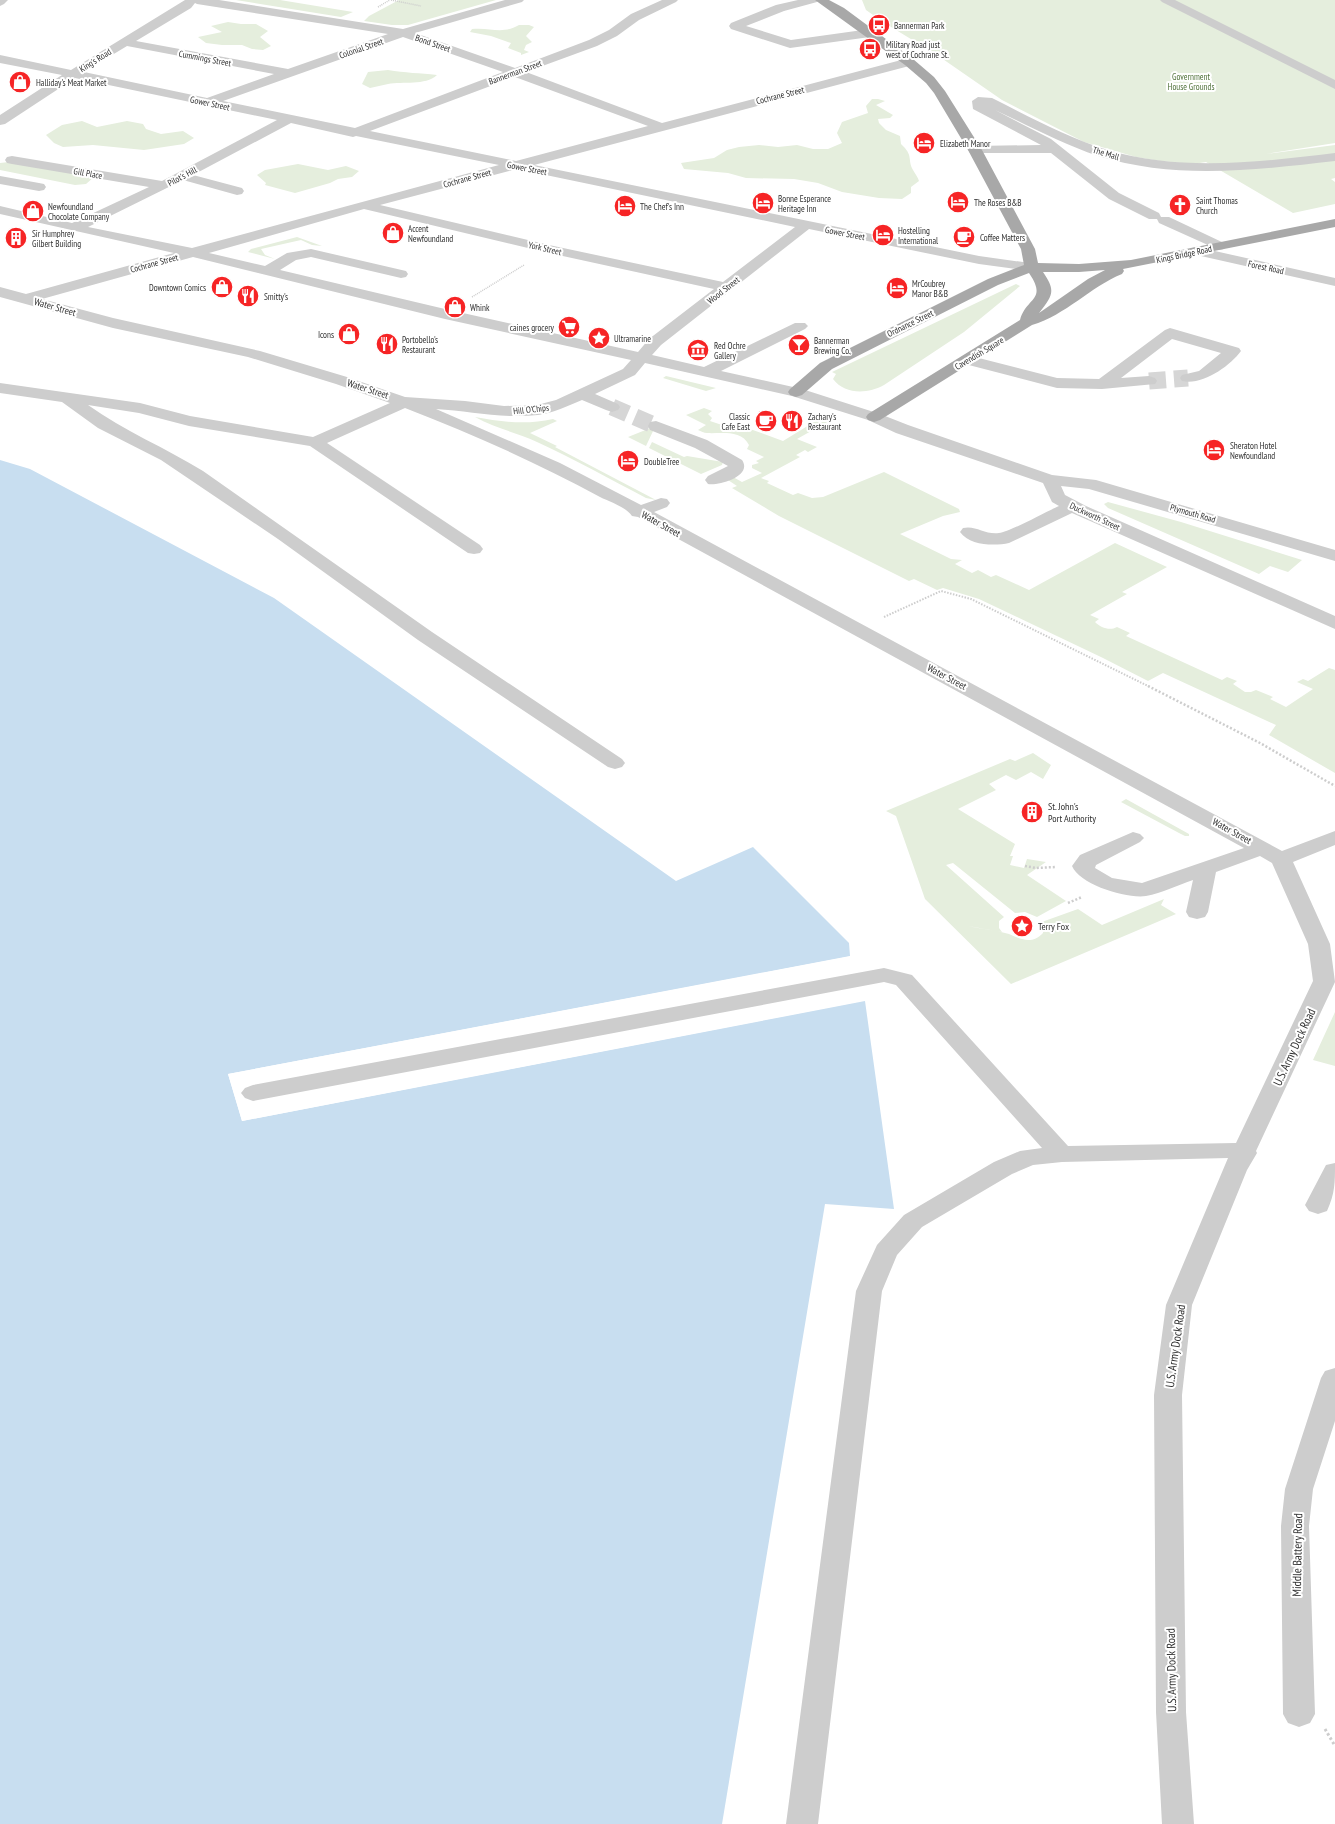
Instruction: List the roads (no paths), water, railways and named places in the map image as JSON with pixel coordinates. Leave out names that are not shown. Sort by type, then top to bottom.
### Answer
[{"type":"main road","points":[[821,0],[840,11],[922,72],[939,91],[975,150],[1028,249],[1032,267]]},
{"type":"main road","name":"Kings Bridge Road","points":[[1032,267],[1079,268],[1131,264],[1335,223]]},
{"type":"main road","points":[[1027,322],[1041,320],[1084,287],[1131,264]]},
{"type":"main road","name":"Cavendish Square","points":[[874,417],[1027,322],[1028,315],[1041,302],[1045,287],[1032,267]]},
{"type":"main road","name":"Ordnance Street","points":[[796,392],[826,366],[993,282],[1032,267]]},
{"type":"street","name":"King's Road","points":[[0,121],[124,42],[187,5],[191,0]]},
{"type":"street","name":"Bond Street","points":[[197,0],[403,33],[515,72],[659,126]]},
{"type":"street","name":"Colonial Street","points":[[207,102],[403,33],[518,0]]},
{"type":"street","name":"Bannerman Street","points":[[353,133],[598,40],[613,33],[635,17],[672,0]]},
{"type":"street","points":[[813,0],[780,8],[735,26],[790,44],[870,33]]},
{"type":"street","points":[[1166,0],[1335,85]]},
{"type":"street","name":"Cummings Street","points":[[124,42],[287,74]]},
{"type":"street","name":"Gower Street","points":[[0,60],[978,260],[1032,267]]},
{"type":"street","name":"Cochrane Street","points":[[26,299],[364,205],[517,166],[659,126],[909,62]]},
{"type":"street","points":[[1307,72],[1328,69]]},
{"type":"street","name":"The Mall","points":[[1053,149],[1046,142],[978,106],[978,101],[987,101],[1080,145],[1129,160],[1152,164],[1194,169],[1240,168],[1335,156]]},
{"type":"street","name":"Pilot's Hill","points":[[74,228],[164,186],[288,119]]},
{"type":"street","points":[[975,150],[1022,148],[1053,149],[1103,166],[1204,181]]},
{"type":"street","points":[[1053,149],[1114,196],[1219,246]]},
{"type":"street","name":"Gill Place","points":[[12,160],[164,186]]},
{"type":"street","points":[[1246,180],[1335,166]]},
{"type":"street","points":[[182,176],[237,191]]},
{"type":"street","points":[[0,180],[39,187]]},
{"type":"street","name":"York Street","points":[[364,205],[549,249],[727,287]]},
{"type":"street","points":[[0,210],[74,228],[193,253],[445,314],[796,392],[874,417],[925,437],[1050,480]]},
{"type":"street","name":"Wood Street","points":[[642,358],[655,342],[806,225]]},
{"type":"street","name":"Forest Road","points":[[1197,251],[1335,282]]},
{"type":"street","points":[[267,271],[292,256],[311,253],[401,274]]},
{"type":"street","name":"Water Street","points":[[0,292],[113,323],[255,354],[406,402],[542,461],[595,487],[638,512],[1272,854]]},
{"type":"street","points":[[706,372],[800,326]]},
{"type":"street","points":[[1102,384],[1170,333],[1233,351],[1205,374],[1188,378]]},
{"type":"street","name":"Hill O'Chips","points":[[406,402],[465,406],[504,411],[524,411],[550,407],[629,372],[642,358]]},
{"type":"street","points":[[967,360],[1057,383],[1102,384],[1149,381]]},
{"type":"street","points":[[0,388],[140,408],[189,421],[315,442],[474,549]]},
{"type":"street","points":[[582,394],[612,407]]},
{"type":"street","points":[[65,397],[104,424],[167,456],[197,475],[425,636],[615,763]]},
{"type":"street","points":[[315,442],[406,402]]},
{"type":"street","points":[[656,426],[701,444],[736,464],[736,470],[714,480]]},
{"type":"street","points":[[902,447],[925,437]]},
{"type":"street","name":"Duckworth Street","points":[[1050,480],[1058,498],[1072,506],[1335,623]]},
{"type":"street","name":"Plymouth Road","points":[[1050,480],[1090,484],[1335,556]]},
{"type":"street","points":[[638,512],[661,503]]},
{"type":"street","points":[[969,532],[980,538],[1003,539],[1072,506]]},
{"type":"street","points":[[1133,838],[1088,860],[1083,866],[1085,871],[1090,875],[1104,881],[1130,889],[1144,890],[1206,868],[1272,854],[1335,837]]},
{"type":"street","name":"U.S. Army Dock Road","points":[[1178,1824],[1171,1704],[1168,1395],[1179,1305],[1235,1170],[1245,1153],[1324,981],[1319,944],[1272,854]]},
{"type":"street","points":[[1197,912],[1206,868]]},
{"type":"street","points":[[254,1093],[861,978],[884,975],[904,980],[1062,1154]]},
{"type":"street","points":[[802,1824],[869,1291],[886,1251],[913,1221],[1003,1168],[1029,1157],[1062,1154],[1233,1150],[1245,1153]]},
{"type":"street","points":[[1318,1205],[1335,1170]]},
{"type":"street","name":"Middle Battery Road","points":[[1299,1714],[1295,1526],[1299,1489],[1335,1378]]},
{"type":"water","points":[[0,460],[30,469],[274,598],[676,881],[753,847],[849,943],[850,956],[228,1074],[242,1121],[865,1001],[894,1209],[825,1204],[722,1824],[0,1824]]},
{"type":"tunnel","points":[[1149,381],[1188,378]]},
{"type":"tunnel","points":[[612,407],[656,426]]},
{"type":"place","name":"Bannerman Park","points":[[879,25]]},
{"type":"place","name":"Military Road just west of Cochrane St.","points":[[870,49]]},
{"type":"place","name":"Halliday's Meat Market","points":[[20,82]]},
{"type":"place","name":"Elizabeth Manor","points":[[924,143]]},
{"type":"place","name":"The Roses B&B","points":[[958,202]]},
{"type":"place","name":"Bonne Esperance Heritage Inn","points":[[763,203]]},
{"type":"place","name":"Saint Thomas Church","points":[[1180,205]]},
{"type":"place","name":"The Chef's Inn","points":[[625,206]]},
{"type":"place","name":"Newfoundland Chocolate Company","points":[[33,211]]},
{"type":"place","name":"Accent Newfoundland","points":[[393,233]]},
{"type":"place","name":"Hostelling International","points":[[883,235]]},
{"type":"place","name":"Coffee Matters","points":[[964,237]]},
{"type":"place","name":"Sir Humphrey Gilbert Building","points":[[16,238]]},
{"type":"place","name":"Downtown Comics","points":[[222,287]]},
{"type":"place","name":"MrCoubrey Manor B&B","points":[[897,288]]},
{"type":"place","name":"Smitty's","points":[[248,296]]},
{"type":"place","name":"Whink","points":[[455,307]]},
{"type":"place","name":"caines grocery","points":[[569,327]]},
{"type":"place","name":"Icons","points":[[349,334]]},
{"type":"place","name":"Ultramarine","points":[[599,338]]},
{"type":"place","name":"Portobello's Restaurant","points":[[387,344]]},
{"type":"place","name":"Bannerman Brewing Co.","points":[[799,345]]},
{"type":"place","name":"Red Ochre Gallery","points":[[698,350]]},
{"type":"place","name":"Classic Cafe East","points":[[766,421]]},
{"type":"place","name":"Zachary's Restaurant","points":[[792,421]]},
{"type":"place","name":"Sheraton Hotel Newfoundland","points":[[1214,450]]},
{"type":"place","name":"DoubleTree","points":[[628,461]]},
{"type":"place","name":"St. John's Port Authority","points":[[1032,812]]},
{"type":"place","name":"Terry Fox","points":[[1022,926]]},
{"type":"park label","name":"Government House Grounds","points":[[1191,82]]}]
